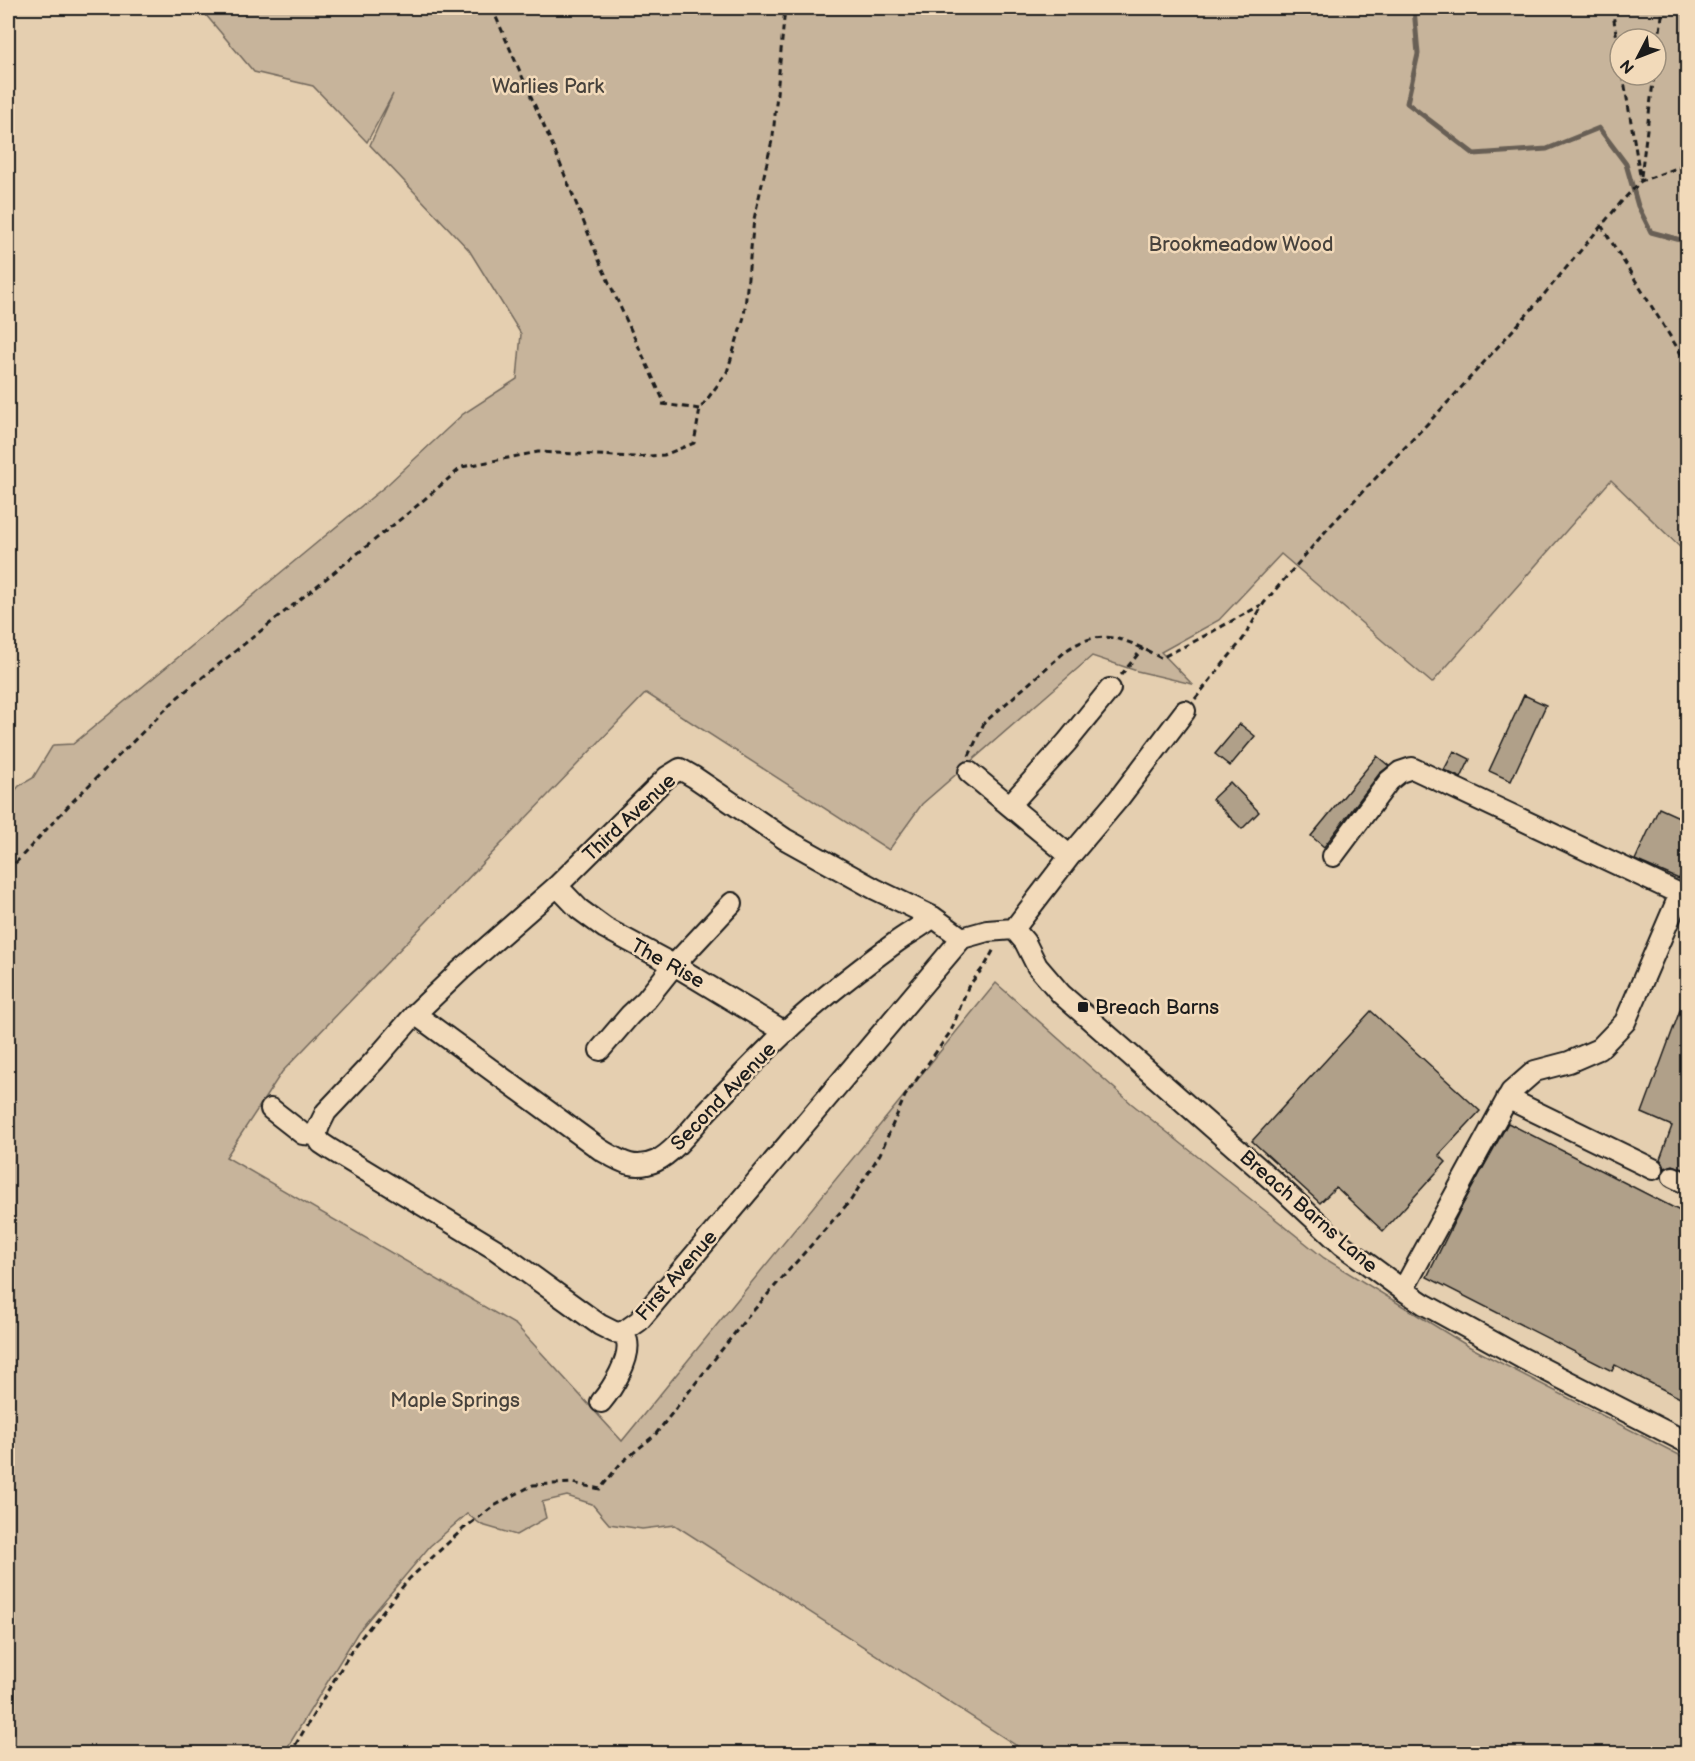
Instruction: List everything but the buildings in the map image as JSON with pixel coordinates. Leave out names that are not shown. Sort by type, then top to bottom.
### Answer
[{"type":"street","points":[[1010,805],[1067,742],[1110,688]]},
{"type":"street","points":[[933,917],[962,938],[987,931],[1014,930],[1185,711]]},
{"type":"street","points":[[1333,856],[1389,781],[1400,772],[1412,768],[1680,894],[1624,1022],[1599,1049],[1569,1062],[1535,1071],[1511,1092],[1403,1290]]},
{"type":"street","name":"Third Avenue","points":[[415,1014],[460,970],[557,886],[667,777],[680,770],[785,838],[875,889],[933,917]]},
{"type":"street","points":[[969,772],[1070,856]]},
{"type":"street","name":"The Rise","points":[[557,886],[579,909],[605,928],[674,965],[785,1032]]},
{"type":"street","points":[[600,1050],[732,903]]},
{"type":"street","name":"Second Avenue","points":[[415,1014],[601,1150],[624,1164],[642,1166],[667,1154],[785,1032],[814,1006],[896,942],[933,917]]},
{"type":"street","name":"Breach Barns Lane","points":[[1014,930],[1025,942],[1038,966],[1060,994],[1280,1187],[1342,1245],[1424,1304],[1522,1358],[1688,1443]]},
{"type":"street","name":"First Avenue","points":[[271,1109],[303,1134],[316,1135],[321,1143],[330,1149],[495,1249],[600,1324],[614,1332],[622,1333],[639,1320],[661,1295],[962,938]]},
{"type":"street","points":[[316,1135],[326,1112],[415,1014]]},
{"type":"street","points":[[1507,1098],[1653,1169]]},
{"type":"street","points":[[601,1402],[612,1389],[623,1364],[627,1341],[622,1333]]},
{"type":"path","points":[[492,8],[555,151],[601,265],[664,404],[700,409]]},
{"type":"path","points":[[8,871],[71,803],[178,697],[412,510],[462,467],[538,453],[664,456],[694,443],[700,409],[727,372],[744,317],[754,219],[773,136],[785,8]]},
{"type":"path","points":[[1612,8],[1615,27]]},
{"type":"path","points":[[1661,27],[1663,8]]},
{"type":"path","points":[[1625,87],[1641,181]]},
{"type":"path","points":[[1641,181],[1653,87]]},
{"type":"path","points":[[1185,711],[1243,639],[1264,603],[1331,525],[1531,310],[1622,201],[1641,181],[1688,166]]},
{"type":"path","points":[[1601,225],[1688,365]]},
{"type":"path","points":[[969,772],[972,768],[970,752],[984,723],[1079,641],[1093,637],[1125,640],[1161,657],[1264,603]]},
{"type":"path","points":[[1125,670],[1144,648]]},
{"type":"path","points":[[290,1754],[355,1645],[409,1579],[463,1529],[495,1506],[533,1485],[572,1483],[600,1489],[621,1463],[655,1435],[745,1320],[851,1200],[879,1154],[905,1096],[951,1031],[968,987],[986,964],[998,940],[1014,930]]},
{"type":"green space","points":[[200,8],[1687,8],[1687,554],[1611,480],[1432,683],[1281,554],[1219,620],[1161,652],[1192,684],[1137,671],[1092,656],[922,804],[889,850],[646,693],[282,1072],[226,1157],[516,1325],[622,1441],[996,983],[1132,1104],[1324,1258],[1468,1346],[1687,1459],[1687,1753],[1028,1753],[675,1525],[642,1529],[609,1524],[592,1504],[567,1496],[542,1502],[546,1518],[516,1535],[482,1525],[467,1514],[430,1546],[358,1632],[284,1753],[8,1754],[8,799],[19,786],[33,778],[53,745],[73,744],[388,484],[463,414],[517,379],[521,334],[469,250],[370,145],[393,94],[367,142],[313,86],[254,72]]},
{"type":"waterway","points":[[1414,8],[1418,54],[1407,103],[1474,154],[1547,149],[1599,128],[1626,164],[1638,206],[1651,232],[1688,242]]},
{"type":"place","name":"Breach Barns","points":[[1083,1007]]},
{"type":"park label","name":"Warlies Park","points":[[548,86]]},
{"type":"park label","name":"Brookmeadow Wood","points":[[1241,244]]},
{"type":"park label","name":"Maple Springs","points":[[455,1400]]}]
